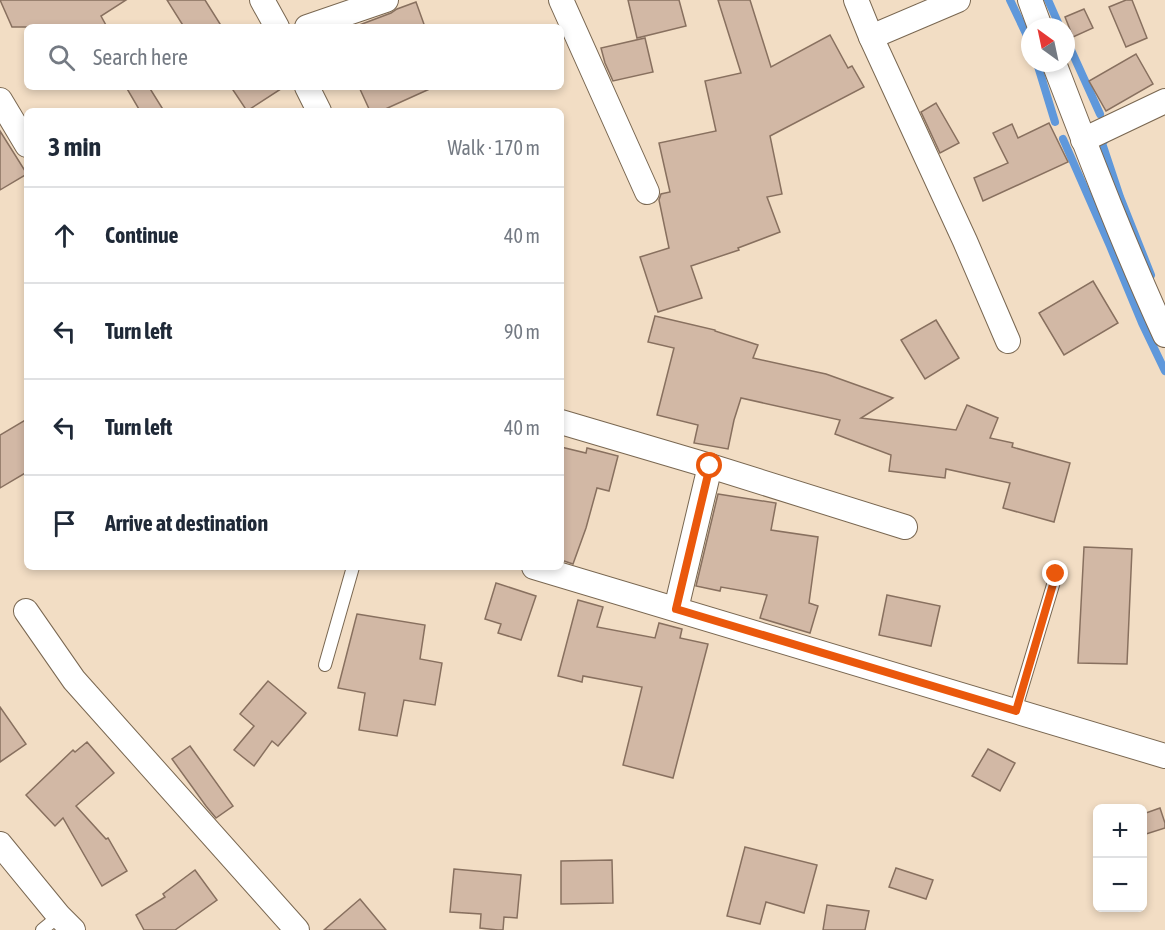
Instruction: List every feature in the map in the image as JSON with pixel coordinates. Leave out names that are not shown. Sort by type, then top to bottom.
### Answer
[{"type":"street","points":[[262,0],[275,24]]},
{"type":"street","points":[[316,24],[386,0]]},
{"type":"street","points":[[561,0],[647,192]]},
{"type":"street","points":[[856,0],[1008,341]]},
{"type":"street","points":[[871,37],[958,0]]},
{"type":"street","points":[[1030,0],[1037,18]]},
{"type":"street","points":[[1057,72],[1149,302],[1165,335]]},
{"type":"street","points":[[309,90],[318,108]]},
{"type":"street","points":[[0,100],[24,140]]},
{"type":"street","points":[[1083,140],[1165,101]]},
{"type":"street","points":[[564,423],[905,527]]},
{"type":"street","points":[[676,609],[710,466]]},
{"type":"street","points":[[544,570],[1165,756]]},
{"type":"street","points":[[26,611],[74,680],[297,930]]},
{"type":"street","points":[[0,844],[58,925]]},
{"type":"lane","points":[[325,665],[352,570]]},
{"type":"lane","points":[[1016,711],[1056,574]]},
{"type":"building","points":[[0,0],[126,0],[101,16],[105,24],[24,24],[24,27],[12,27]]},
{"type":"building","points":[[167,0],[205,0],[220,24],[182,24]]},
{"type":"building","points":[[628,0],[679,0],[686,26],[637,38]]},
{"type":"building","points":[[718,0],[750,0],[771,67],[830,35],[848,68],[852,66],[864,87],[770,136],[782,194],[767,197],[780,232],[738,248],[739,250],[691,266],[702,298],[658,312],[640,257],[669,248],[659,200],[661,194],[670,192],[659,143],[716,131],[705,81],[741,73]]},
{"type":"building","points":[[1132,0],[1147,38],[1126,47],[1109,7]]},
{"type":"building","points":[[416,2],[424,24],[362,24],[391,13]]},
{"type":"building","points":[[1084,9],[1093,28],[1075,36],[1075,18],[1065,17]]},
{"type":"building","points":[[645,38],[653,72],[613,81],[601,48]]},
{"type":"building","points":[[1136,54],[1153,84],[1106,111],[1089,81]]},
{"type":"building","points":[[128,90],[151,90],[162,108],[138,108]]},
{"type":"building","points":[[233,90],[279,90],[252,108],[245,108]]},
{"type":"building","points":[[360,90],[427,90],[388,108],[369,108]]},
{"type":"building","points":[[936,103],[959,143],[940,153],[921,112]]},
{"type":"building","points":[[1049,123],[1068,162],[983,201],[974,178],[1008,163],[993,133],[1012,124],[1018,138]]},
{"type":"building","points":[[0,131],[24,169],[24,176],[0,190]]},
{"type":"building","points":[[1093,281],[1118,323],[1064,355],[1039,313]]},
{"type":"building","points":[[655,316],[715,330],[758,345],[753,358],[826,374],[893,398],[861,418],[956,430],[967,405],[998,418],[990,438],[1013,443],[1012,447],[1070,463],[1054,522],[1003,508],[1010,483],[946,469],[945,478],[889,471],[891,455],[835,434],[840,420],[741,398],[728,449],[694,443],[698,425],[657,415],[674,348],[648,342]]},
{"type":"building","points":[[936,320],[959,358],[925,379],[901,340]]},
{"type":"building","points":[[24,421],[24,474],[0,488],[0,435]]},
{"type":"building","points":[[564,448],[586,453],[587,448],[618,456],[609,491],[597,488],[573,564],[564,561]]},
{"type":"building","points":[[718,494],[776,503],[771,530],[818,537],[809,603],[818,606],[810,633],[760,618],[767,595],[721,587],[720,591],[696,586]]},
{"type":"building","points":[[1084,547],[1132,549],[1127,664],[1078,663]]},
{"type":"building","points":[[496,583],[536,596],[521,640],[498,633],[501,624],[485,619]]},
{"type":"building","points":[[887,595],[940,606],[931,646],[879,635]]},
{"type":"building","points":[[578,600],[603,607],[597,627],[655,638],[659,623],[682,629],[680,638],[708,644],[673,778],[623,765],[642,687],[583,676],[582,682],[558,676]]},
{"type":"building","points":[[357,614],[425,625],[420,659],[442,663],[435,705],[404,700],[397,736],[359,730],[365,693],[338,688]]},
{"type":"building","points":[[268,681],[306,713],[278,746],[272,741],[254,766],[234,750],[254,726],[240,714]]},
{"type":"building","points":[[0,707],[26,744],[0,762]]},
{"type":"building","points":[[87,742],[114,773],[76,806],[106,839],[108,838],[127,871],[102,886],[63,818],[55,826],[26,795],[73,750],[75,752]]},
{"type":"building","points":[[190,746],[233,806],[216,818],[172,759]]},
{"type":"building","points":[[988,749],[1015,763],[1000,791],[972,776]]},
{"type":"building","points":[[1160,808],[1165,828],[1147,834],[1147,813]]},
{"type":"building","points":[[745,847],[817,865],[804,913],[766,902],[760,924],[727,916]]},
{"type":"building","points":[[612,860],[613,903],[561,904],[561,861]]},
{"type":"building","points":[[896,868],[933,880],[926,899],[889,887]]},
{"type":"building","points":[[454,869],[521,875],[517,918],[504,917],[503,930],[498,930],[480,928],[481,914],[450,912]]},
{"type":"building","points":[[195,870],[217,900],[175,930],[144,930],[136,915],[165,897],[163,894]]},
{"type":"building","points":[[360,899],[386,930],[324,930]]},
{"type":"building","points":[[827,905],[869,911],[865,930],[823,930]]},
{"type":"waterway","points":[[1010,0],[1021,23]]},
{"type":"waterway","points":[[1048,0],[1056,18]]},
{"type":"waterway","points":[[1075,59],[1100,114]]},
{"type":"waterway","points":[[1040,72],[1055,122]]},
{"type":"waterway","points":[[1108,137],[1102,143],[1120,197],[1151,275]]},
{"type":"waterway","points":[[1063,139],[1165,371]]},
{"type":"route","points":[[710,466],[676,609],[1016,711],[1056,574]]}]
